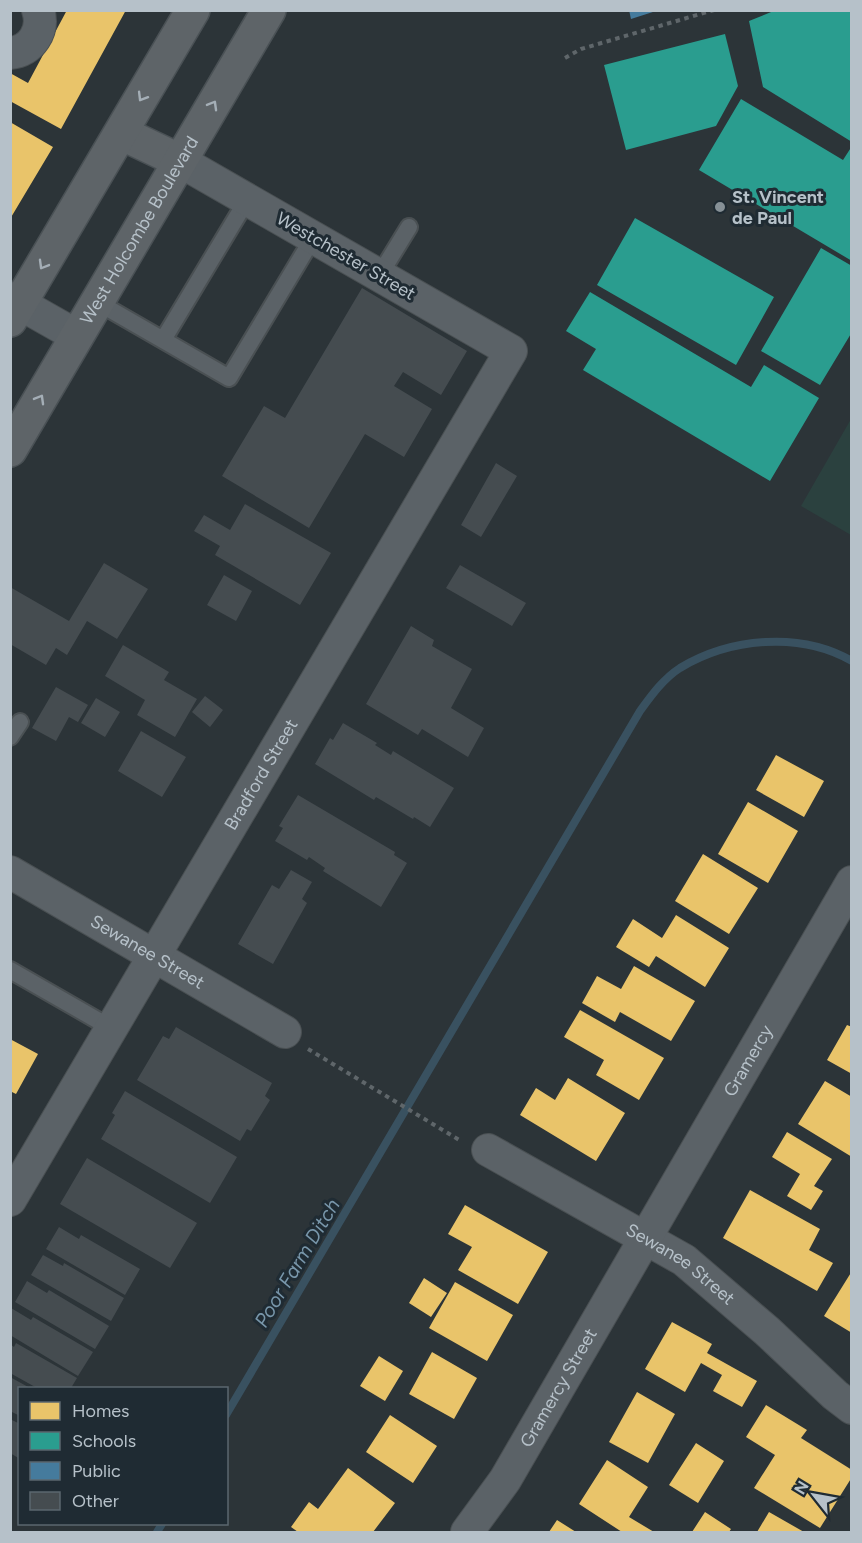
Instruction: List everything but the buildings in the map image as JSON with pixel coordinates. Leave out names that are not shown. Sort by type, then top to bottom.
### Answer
[{"type":"main road","points":[[14,307],[121,133],[193,10]]},
{"type":"main road","name":"West Holcombe Boulevard","points":[[10,450],[269,10]]},
{"type":"main road","points":[[121,133],[180,162]]},
{"type":"street","points":[[10,53],[24,49],[37,36],[40,26],[38,10]]},
{"type":"street","name":"Westchester Street","points":[[180,162],[511,351]]},
{"type":"street","points":[[14,307],[77,336]]},
{"type":"street","name":"Bradford Street","points":[[10,1200],[511,351]]},
{"type":"street","name":"Sewanee Street","points":[[10,872],[285,1032]]},
{"type":"street","name":"Gramercy","points":[[645,1238],[852,882]]},
{"type":"street","name":"Sewanee Street","points":[[488,1149],[684,1260],[852,1408]]},
{"type":"street","name":"Gramercy Street","points":[[467,1533],[505,1480],[645,1238]]},
{"type":"lane","points":[[164,340],[247,200]]},
{"type":"lane","points":[[379,276],[409,227]]},
{"type":"lane","points":[[98,302],[229,378],[313,238]]},
{"type":"lane","points":[[10,737],[20,722]]},
{"type":"lane","points":[[10,970],[111,1029]]},
{"type":"path","points":[[565,58],[581,49],[714,10]]},
{"type":"path","points":[[285,1032],[287,1036],[444,1132]]},
{"type":"green space","points":[[851,419],[851,535],[801,506]]},
{"type":"waterway","points":[[228,1412],[640,711],[653,694],[668,677],[680,668],[721,650],[743,645],[765,642],[810,645],[832,651],[852,661]]},
{"type":"waterway","name":"Poor Farm Ditch","points":[[157,1532],[161,1525]]},
{"type":"place","name":"St. Vincent de Paul","points":[[720,207]]}]
